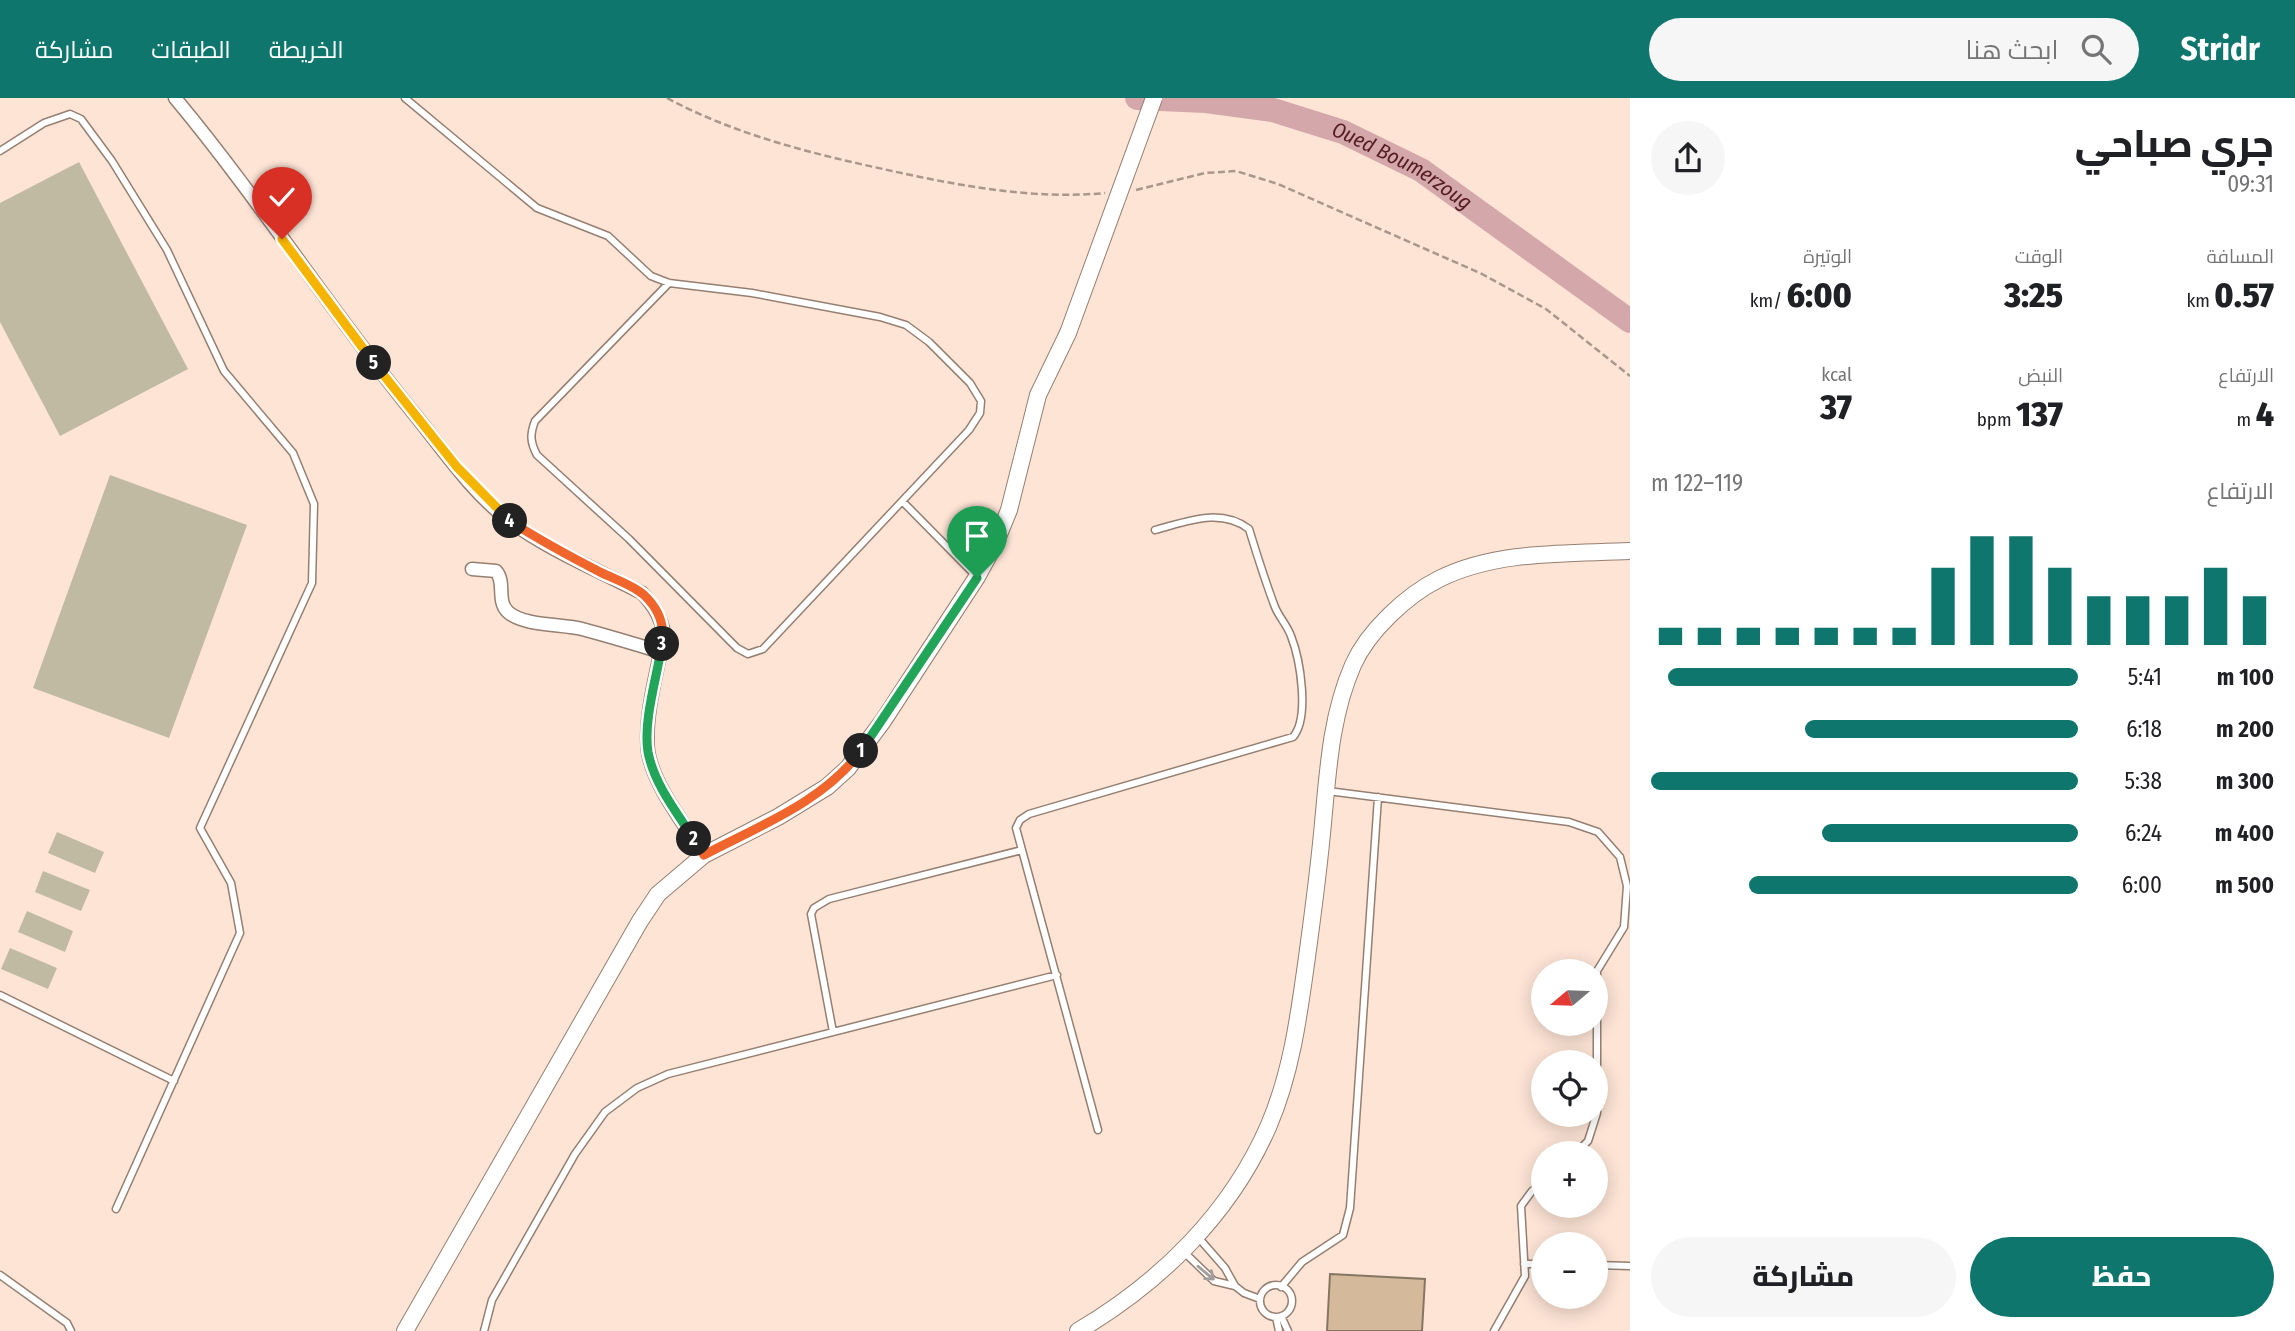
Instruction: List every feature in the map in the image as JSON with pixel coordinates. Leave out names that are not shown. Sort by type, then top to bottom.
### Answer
[{"type":"street","points":[[175,98],[387,381],[457,467],[507,519],[562,552],[642,593],[654,607],[664,634],[647,732],[648,753],[670,802],[704,855]]},
{"type":"street","points":[[405,1331],[640,921],[659,894],[704,855],[778,817],[827,787],[848,768],[883,721],[977,578],[1009,510],[1038,395],[1068,333],[1154,98]]},
{"type":"street","points":[[1078,1331],[1105,1315],[1151,1280],[1197,1236],[1227,1201],[1250,1164],[1269,1124],[1284,1083],[1298,1028],[1330,751],[1340,702],[1354,663],[1380,626],[1406,600],[1438,579],[1469,566],[1514,558],[1630,551]]},
{"type":"street","points":[[472,569],[496,571],[500,576],[505,608],[511,614],[529,620],[579,628],[661,652]]},
{"type":"lane","points":[[405,98],[537,208],[608,236],[650,276],[669,283],[752,293],[880,317],[906,326],[929,342],[970,383],[981,401],[980,413],[969,430],[763,649],[748,654],[737,648],[629,539],[537,454],[531,443],[535,421],[669,283]]},
{"type":"lane","points":[[0,151],[44,123],[70,114],[81,119],[112,160],[167,250],[224,371],[293,453],[314,504],[312,583],[200,828],[231,883],[240,933],[116,1209]]},
{"type":"lane","points":[[903,502],[977,578]]},
{"type":"lane","points":[[1098,1130],[1016,828],[1020,820],[1029,814],[1293,737],[1299,730],[1302,688],[1292,638],[1276,611],[1248,529],[1227,518],[1208,517],[1155,530]]},
{"type":"lane","points":[[1326,790],[1569,822],[1598,832],[1620,857],[1627,886],[1624,927],[1597,971],[1597,1113],[1588,1141]]},
{"type":"lane","points":[[1281,1287],[1302,1262],[1337,1240],[1346,1228],[1351,1194],[1378,797]]},
{"type":"lane","points":[[833,1032],[811,914],[814,908],[829,899],[1022,850]]},
{"type":"lane","points":[[484,1331],[492,1300],[575,1154],[605,1112],[637,1088],[668,1074],[1057,975]]},
{"type":"lane","points":[[0,995],[174,1081]]},
{"type":"lane","points":[[1494,1331],[1525,1276],[1521,1206],[1531,1196]]},
{"type":"lane","points":[[1197,1236],[1226,1268],[1235,1286]]},
{"type":"lane","points":[[1183,1251],[1214,1281],[1235,1286],[1260,1299]]},
{"type":"lane","points":[[1524,1264],[1531,1264]]},
{"type":"lane","points":[[1608,1265],[1630,1266]]},
{"type":"lane","points":[[0,1275],[67,1323],[71,1331]]},
{"type":"lane","points":[[1278,1317],[1289,1309],[1291,1298],[1286,1289],[1276,1286],[1265,1289],[1260,1299],[1262,1309],[1266,1314],[1278,1317],[1288,1331]]},
{"type":"lane","points":[[1278,1317],[1279,1331]]},
{"type":"path","points":[[667,98],[757,137],[846,161],[935,180],[1017,191],[1084,195],[1108,192]]},
{"type":"path","points":[[1133,190],[1205,173],[1236,171],[1278,184],[1482,274],[1546,309],[1630,376]]},
{"type":"shaded area","points":[[79,162],[188,369],[60,436],[0,322],[0,203]]},
{"type":"shaded area","points":[[110,475],[247,525],[169,738],[33,688]]},
{"type":"shaded area","points":[[57,832],[104,852],[95,873],[48,853]]},
{"type":"shaded area","points":[[43,871],[90,890],[81,911],[35,892]]},
{"type":"shaded area","points":[[27,911],[73,931],[65,952],[18,932]]},
{"type":"shaded area","points":[[10,948],[57,968],[48,989],[1,969]]},
{"type":"building","points":[[1330,1274],[1425,1279],[1422,1331],[1327,1331]]},
{"type":"waterway","name":"Oued Boumerzoug","points":[[1137,98],[1206,101],[1273,110],[1343,132],[1421,170],[1630,321]]},
{"type":"route","points":[[282,239],[387,381],[457,467],[507,519],[562,552],[642,593],[654,607],[664,634],[647,732],[648,753],[670,802],[704,855],[778,817],[827,787],[848,768],[883,721],[977,578]]}]
